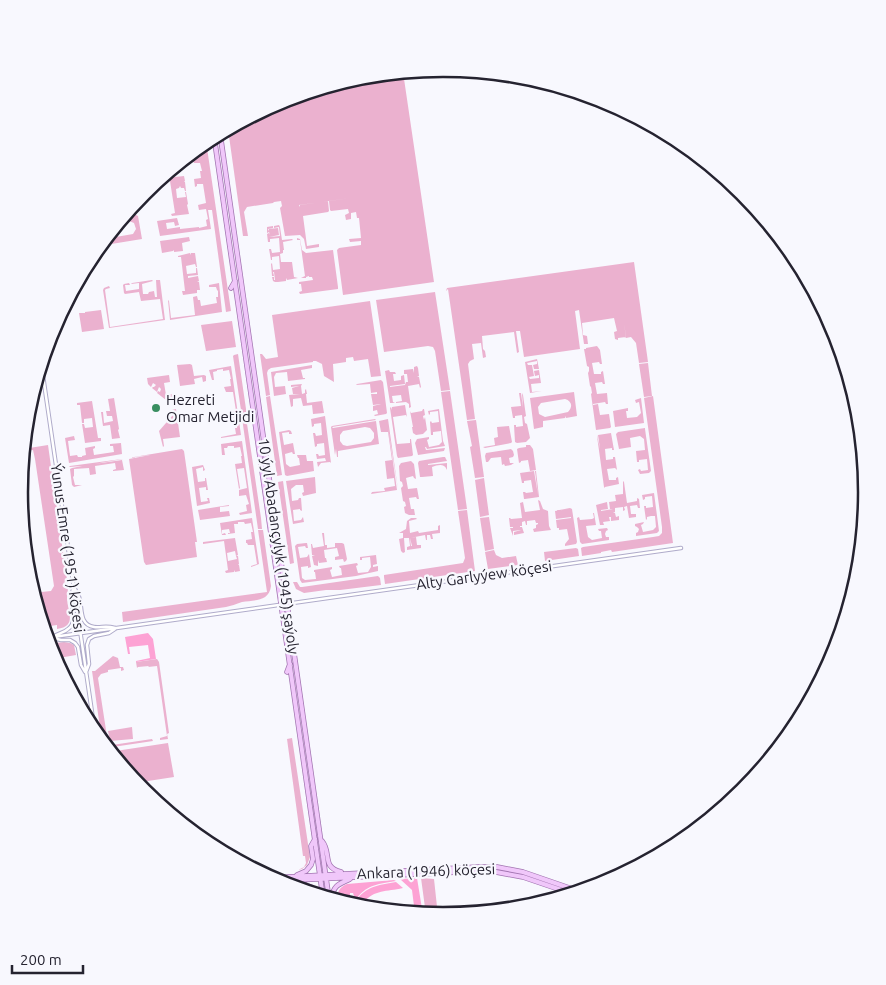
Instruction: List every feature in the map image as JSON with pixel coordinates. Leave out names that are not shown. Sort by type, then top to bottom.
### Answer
[{"type":"main road","name":"10 ýyl Abadançylyk (1945) şaýoly","points":[[221,141],[329,892]]},
{"type":"main road","name":"10 ýyl Abadançylyk (1945) şaýoly","points":[[215,145],[322,890]]},
{"type":"main road","points":[[224,204],[230,203]]},
{"type":"main road","points":[[240,270],[243,265]]},
{"type":"main road","points":[[228,268],[234,272]]},
{"type":"main road","points":[[232,288],[235,281]]},
{"type":"main road","points":[[241,281],[246,285]]},
{"type":"main road","points":[[279,543],[282,538]]},
{"type":"main road","points":[[268,540],[273,545]]},
{"type":"main road","points":[[280,552],[285,556]]},
{"type":"main road","points":[[270,559],[274,553]]},
{"type":"main road","points":[[294,654],[298,649]]},
{"type":"main road","points":[[284,650],[289,657]]},
{"type":"main road","points":[[287,672],[290,664]]},
{"type":"main road","points":[[296,665],[301,668]]},
{"type":"main road","points":[[320,831],[322,823]]},
{"type":"main road","points":[[308,825],[315,833]]},
{"type":"main road","points":[[293,879],[306,871],[311,865],[313,859],[311,846],[316,839]]},
{"type":"main road","points":[[321,839],[326,845],[328,862],[331,867],[353,875]]},
{"type":"main road","name":"Ankara (1946) köçesi","points":[[293,879],[466,867],[497,867],[535,876],[570,888]]},
{"type":"main road","name":"Ankara (1946) köçesi","points":[[353,875],[496,872],[523,877],[563,890]]},
{"type":"main road","points":[[332,893],[337,885],[353,875]]},
{"type":"main road","points":[[293,879],[312,887]]},
{"type":"street","name":"Ýunus Emre (1951) köçesi","points":[[44,380],[92,714]]},
{"type":"street","name":"Alty Garlyýew köçesi","points":[[116,629],[681,548]]},
{"type":"street","points":[[74,587],[79,598],[85,623],[94,627],[108,626],[116,629]]},
{"type":"street","points":[[54,637],[68,630],[72,625],[74,617],[71,599],[74,587]]},
{"type":"street","points":[[54,638],[116,629]]},
{"type":"street","points":[[86,673],[89,664],[87,650],[89,640],[94,636],[109,634],[116,629]]},
{"type":"street","points":[[54,639],[75,642],[78,647],[81,665],[86,673]]},
{"type":"shaded area","points":[[404,79],[434,282],[343,295],[337,250],[339,248],[361,245],[361,241],[350,242],[349,239],[361,238],[359,218],[357,218],[356,212],[351,213],[351,219],[346,220],[345,215],[349,213],[348,209],[331,211],[329,201],[358,197],[328,201],[328,212],[303,216],[307,246],[319,244],[319,247],[306,249],[304,239],[300,235],[285,236],[280,208],[282,206],[281,201],[247,207],[244,212],[248,236],[243,236],[229,137],[259,120],[309,99],[362,85]]},
{"type":"shaded area","points":[[207,150],[231,311],[226,312],[212,210],[208,210],[211,229],[160,236],[157,221],[177,218],[179,225],[175,226],[174,222],[166,223],[167,229],[207,226],[206,209],[199,210],[198,205],[206,203],[203,184],[197,184],[195,187],[194,179],[201,178],[200,171],[202,171],[200,163],[194,163],[193,161]]},
{"type":"shaded area","points":[[184,176],[186,191],[180,186],[176,189],[177,198],[186,197],[186,192],[189,214],[172,216],[171,214],[175,213],[170,181],[168,181],[172,177]]},
{"type":"shaded area","points":[[134,215],[138,216],[142,239],[110,244],[116,237],[133,234],[136,229],[134,223],[129,221]]},
{"type":"shaded area","points":[[279,225],[282,240],[293,240],[283,242],[284,250],[280,254],[281,262],[292,262],[294,277],[298,278],[287,280],[286,278],[286,281],[275,282],[272,277],[275,280],[274,272],[274,276],[272,276],[271,264],[273,270],[280,269],[279,256],[272,257],[271,260],[269,249],[271,249],[272,253],[280,252],[279,238],[270,239],[270,242],[268,242],[267,234],[269,233],[270,235],[269,232],[267,233],[267,227],[273,226],[273,228],[268,229],[269,231],[269,229],[278,228],[279,235],[269,237],[280,236],[279,227],[274,228],[274,226]]},
{"type":"shaded area","points":[[189,237],[190,241],[182,243],[183,251],[174,252],[174,250],[162,253],[160,241]]},
{"type":"shaded area","points":[[297,238],[300,239],[302,250],[306,253],[333,250],[338,289],[300,294],[299,292],[302,291],[299,282],[313,280],[309,276],[301,278],[305,276],[300,240],[297,240]]},
{"type":"shaded area","points":[[190,253],[191,255],[191,253],[195,253],[197,267],[195,264],[186,266],[187,274],[196,273],[197,268],[198,275],[188,276],[188,278],[198,276],[199,281],[197,282],[199,282],[200,290],[197,290],[197,293],[183,295],[182,291],[185,291],[181,257],[178,256]]},
{"type":"shaded area","points":[[634,262],[648,362],[639,363],[636,343],[631,337],[618,338],[618,340],[615,339],[614,332],[617,331],[614,318],[582,323],[583,335],[587,336],[588,344],[584,344],[579,310],[575,311],[580,349],[524,357],[520,331],[516,331],[519,352],[517,353],[514,332],[482,336],[486,357],[483,358],[481,343],[472,344],[474,359],[468,364],[475,419],[467,420],[448,289],[446,291],[447,288]]},
{"type":"shaded area","points":[[152,280],[142,284],[143,294],[154,291],[155,297],[157,297],[156,280],[160,280],[165,320],[109,328],[103,290],[109,286],[110,288],[105,290],[110,327],[163,319],[160,299],[141,301],[139,292],[124,293],[124,284],[129,283],[130,285],[125,285],[126,291],[139,289],[139,283],[132,283]]},
{"type":"shaded area","points":[[219,283],[222,312],[170,320],[168,300],[171,318],[195,315],[193,297],[197,296],[201,306],[217,303],[218,291],[216,287],[209,287],[209,285]]},
{"type":"shaded area","points":[[435,292],[450,390],[441,391],[433,347],[428,346],[384,352],[376,300]]},
{"type":"shaded area","points":[[370,301],[381,376],[371,377],[368,359],[354,361],[353,357],[346,358],[346,362],[333,364],[334,382],[324,376],[322,364],[316,361],[271,368],[267,373],[270,395],[266,396],[260,354],[266,359],[278,357],[272,315]]},
{"type":"shaded area","points":[[101,310],[104,329],[82,332],[79,313]]},
{"type":"shaded area","points":[[232,321],[236,347],[206,351],[201,325]]},
{"type":"shaded area","points":[[597,346],[600,350],[602,364],[599,362],[592,363],[594,374],[601,374],[603,371],[605,384],[602,382],[595,383],[597,394],[607,393],[608,404],[605,402],[593,405],[598,404],[600,415],[609,414],[611,427],[596,430],[588,373],[589,367],[587,366],[584,349]]},
{"type":"shaded area","points":[[238,354],[246,409],[246,416],[242,417],[233,356]]},
{"type":"shaded area","points":[[537,359],[539,369],[534,369],[533,365],[537,364],[537,361],[527,363],[532,365],[534,376],[529,377],[530,379],[539,378],[539,375],[535,376],[534,371],[539,370],[541,383],[531,384],[532,392],[542,391],[530,393],[525,362]]},
{"type":"shaded area","points":[[648,363],[652,396],[644,397],[639,364]]},
{"type":"shaded area","points":[[177,365],[192,365],[194,376],[204,375],[206,376],[206,381],[203,382],[202,377],[194,379],[195,384],[180,386]]},
{"type":"shaded area","points":[[312,365],[312,368],[301,370],[305,379],[288,381],[287,372],[276,373],[274,377],[275,387],[285,386],[286,394],[274,396],[271,372]]},
{"type":"shaded area","points":[[231,366],[241,435],[221,438],[236,434],[237,422],[235,418],[228,419],[230,412],[236,411],[233,392],[226,392],[224,387],[231,386],[231,379],[229,370],[223,371],[223,369],[213,372],[214,380],[212,380],[209,370]]},
{"type":"shaded area","points":[[417,366],[419,376],[417,377],[419,377],[421,387],[419,384],[408,386],[411,407],[409,408],[409,404],[406,402],[396,403],[402,401],[401,395],[392,396],[395,403],[390,403],[385,371],[395,372],[396,374],[393,374],[394,381],[401,380],[401,376],[404,375],[405,384],[390,387],[405,385],[408,382],[407,374],[404,374],[404,370],[413,369],[414,373],[414,367]]},
{"type":"shaded area","points":[[169,375],[170,382],[164,383],[166,395],[174,394],[175,397],[167,398],[168,405],[166,400],[157,393],[161,389],[159,387],[157,392],[152,388],[156,385],[153,383],[151,387],[148,384],[147,378]]},
{"type":"shaded area","points":[[381,380],[383,382],[387,413],[375,416],[378,414],[377,410],[373,411],[373,406],[381,404],[373,405],[371,394],[377,394],[377,392],[371,393],[370,384],[356,385]]},
{"type":"shaded area","points":[[302,384],[302,394],[305,393],[306,389],[307,403],[322,401],[324,413],[313,414],[312,405],[303,406],[301,398],[293,399],[293,406],[291,407],[289,395],[300,394],[293,394],[292,388],[299,386],[291,387],[291,385]]},
{"type":"shaded area","points":[[450,391],[467,509],[458,510],[441,392]]},
{"type":"shaded area","points":[[574,392],[577,416],[566,418],[565,416],[565,418],[543,421],[543,427],[534,429],[530,398]],"holes":[[[565,399],[571,404],[568,412],[545,417],[539,414],[538,407],[541,403]]]},
{"type":"shaded area","points":[[519,393],[521,393],[523,408],[522,393],[523,395],[526,416],[524,417],[530,438],[526,442],[517,443],[515,442],[514,425],[516,427],[523,426],[522,415],[513,418],[511,407],[521,406]]},
{"type":"shaded area","points":[[270,396],[282,475],[277,476],[266,397]]},
{"type":"shaded area","points":[[653,396],[673,543],[612,552],[611,550],[582,556],[581,548],[583,547],[659,536],[662,533],[644,398]]},
{"type":"shaded area","points":[[114,398],[120,438],[112,439],[110,425],[103,426],[101,412],[103,412],[104,423],[113,421],[112,416],[107,416],[106,411],[110,411],[108,399]]},
{"type":"shaded area","points":[[641,398],[644,423],[615,427],[613,411],[628,408],[628,411],[626,411],[627,418],[637,417],[641,413],[639,402],[636,403],[635,400]]},
{"type":"shaded area","points":[[92,401],[98,438],[101,438],[101,441],[85,443],[82,424],[84,424],[85,428],[93,427],[92,418],[84,419],[84,423],[82,423],[80,405],[77,405],[77,403]]},
{"type":"shaded area","points":[[405,405],[407,417],[406,415],[393,417],[397,444],[410,443],[411,439],[413,455],[398,458],[390,408],[392,410],[392,407]]},
{"type":"shaded area","points":[[176,409],[180,437],[163,439],[163,447],[159,431],[173,415],[172,410]]},
{"type":"shaded area","points":[[423,409],[427,430],[423,434],[416,435],[413,433],[410,411],[411,413],[422,411]]},
{"type":"shaded area","points":[[439,409],[445,446],[427,449],[425,447],[426,450],[445,448],[444,451],[418,455],[415,443],[417,439],[429,437],[427,440],[429,447],[439,445],[442,442],[441,431],[433,432],[433,435],[431,435],[430,422],[439,422],[438,411],[430,412],[429,415],[428,411]]},
{"type":"shaded area","points":[[325,416],[331,463],[321,463],[318,467],[317,462],[326,461],[325,458],[317,459],[316,454],[319,456],[325,455],[324,443],[317,444],[315,447],[313,433],[316,436],[322,435],[321,423],[314,424],[312,427],[311,419]]},
{"type":"shaded area","points":[[246,417],[262,529],[258,529],[242,418]]},
{"type":"shaded area","points":[[375,419],[332,427],[376,421],[379,444],[338,451],[337,457],[336,449],[335,455],[331,427]],"holes":[[[365,427],[370,428],[374,433],[374,438],[371,442],[347,446],[343,445],[340,441],[340,435],[343,431]]]},
{"type":"shaded area","points":[[388,419],[398,490],[388,427],[397,490],[371,494],[372,492],[385,491],[384,488],[395,486],[394,478],[387,479],[385,461],[392,460],[388,432],[381,432],[379,421]]},
{"type":"shaded area","points":[[476,420],[484,477],[475,478],[467,421]]},
{"type":"shaded area","points":[[509,426],[511,443],[483,447],[495,445],[494,438],[498,437],[497,427]]},
{"type":"shaded area","points":[[645,428],[651,471],[640,474],[638,470],[648,470],[647,459],[637,462],[636,451],[645,450],[644,439],[640,436],[630,438],[631,447],[619,449],[616,434],[618,432]]},
{"type":"shaded area","points":[[289,430],[292,434],[289,434],[289,432],[282,433],[284,445],[293,443],[295,454],[292,452],[285,454],[286,464],[290,467],[300,465],[297,455],[306,455],[307,461],[313,461],[314,471],[285,475],[279,432]]},
{"type":"shaded area","points":[[611,433],[614,450],[612,448],[605,449],[606,460],[615,457],[617,470],[615,468],[607,469],[609,480],[616,480],[618,477],[619,484],[605,488],[597,435],[600,449],[598,435]]},
{"type":"shaded area","points":[[74,436],[75,440],[68,441],[70,456],[77,455],[82,457],[86,455],[85,448],[95,446],[93,449],[94,455],[114,452],[113,446],[110,446],[110,444],[121,443],[122,454],[69,463],[65,438]]},
{"type":"shaded area","points":[[242,441],[252,513],[240,515],[239,513],[247,511],[246,505],[249,504],[246,495],[239,496],[239,490],[247,488],[244,468],[237,469],[239,489],[235,464],[242,463],[240,447],[228,446],[224,448],[225,455],[222,455],[221,444]]},
{"type":"shaded area","points":[[48,445],[68,587],[67,599],[70,618],[67,625],[57,629],[57,625],[50,626],[40,592],[51,591],[54,586],[35,459],[33,450],[30,450],[30,448]]},
{"type":"shaded area","points":[[526,445],[530,445],[533,449],[536,470],[530,471],[528,460],[519,463],[517,449],[526,447]]},
{"type":"shaded area","points":[[182,449],[184,451],[197,542],[195,542],[197,557],[146,565],[129,459],[150,455],[128,458]]},
{"type":"shaded area","points":[[511,449],[514,455],[509,458],[510,463],[514,463],[511,465],[502,465],[501,457],[491,458],[486,462],[486,453]]},
{"type":"shaded area","points":[[445,457],[447,461],[428,465],[447,463],[447,470],[443,465],[432,467],[433,476],[420,477],[419,461]]},
{"type":"shaded area","points":[[123,459],[94,464],[122,460],[124,470],[113,471],[116,469],[115,463],[95,466],[96,474],[90,475],[89,468],[74,469],[75,485],[82,485],[74,487],[72,485],[70,469],[82,466],[70,466]]},
{"type":"shaded area","points":[[411,461],[414,464],[416,479],[413,476],[406,478],[408,489],[417,488],[419,499],[416,497],[409,498],[411,509],[414,509],[415,515],[405,513],[404,507],[406,506],[403,501],[401,488],[403,486],[400,481],[399,466],[401,463]]},
{"type":"shaded area","points":[[203,465],[205,470],[203,471],[203,467],[196,469],[198,482],[205,481],[206,478],[208,490],[206,490],[206,487],[199,488],[201,502],[208,501],[207,498],[209,498],[210,503],[197,506],[192,467]]},
{"type":"shaded area","points":[[534,471],[538,495],[536,471],[539,497],[524,499],[523,492],[533,492],[531,480],[522,483],[520,473]]},
{"type":"shaded area","points":[[315,477],[316,493],[303,496],[303,485],[296,485],[291,489],[292,501],[301,498],[302,511],[300,509],[293,510],[294,521],[301,520],[303,517],[304,522],[293,524],[286,481]]},
{"type":"shaded area","points":[[484,478],[489,515],[480,517],[475,480]]},
{"type":"shaded area","points":[[283,481],[294,563],[290,564],[278,482]]},
{"type":"shaded area","points":[[623,481],[627,503],[637,501],[637,498],[639,499],[640,508],[637,505],[630,506],[631,514],[636,514],[636,517],[629,518],[627,506],[624,507],[625,510],[623,511],[623,507],[615,508],[613,513],[615,513],[616,517],[619,516],[619,520],[611,521],[611,517],[609,517],[610,521],[603,522],[604,525],[600,525],[596,505],[607,502],[608,509],[601,511],[613,509],[610,509],[609,502],[616,501],[615,495],[623,494]]},
{"type":"shaded area","points":[[654,493],[659,531],[657,533],[636,536],[639,529],[635,524],[644,522],[641,525],[643,532],[653,530],[656,527],[655,516],[647,517],[646,520],[644,506],[646,508],[653,507],[652,496],[645,497],[643,500],[642,495]]},
{"type":"shaded area","points":[[538,500],[543,509],[548,511],[551,530],[534,532],[533,529],[536,528],[538,523],[535,520],[527,521],[526,525],[525,521],[520,526],[524,533],[514,535],[514,532],[521,530],[513,531],[513,536],[510,528],[513,527],[510,527],[509,518],[522,518],[520,503],[523,502],[525,512],[540,510]]},
{"type":"shaded area","points":[[229,505],[220,507],[220,512],[229,511],[230,516],[200,520],[198,510]]},
{"type":"shaded area","points":[[570,508],[572,509],[577,542],[576,544],[565,546],[569,539],[567,529],[559,530],[556,520],[571,517],[556,519],[555,511],[570,509],[554,511]]},
{"type":"shaded area","points":[[467,510],[475,571],[385,584],[384,575],[463,563],[465,558],[458,511]]},
{"type":"shaded area","points":[[593,513],[596,525],[586,526],[588,537],[592,540],[602,538],[601,531],[598,529],[607,528],[608,530],[605,534],[606,537],[609,537],[609,540],[582,544],[580,542],[577,518],[579,517],[580,520],[592,519],[594,518]]},
{"type":"shaded area","points":[[489,517],[494,549],[485,551],[480,518]]},
{"type":"shaded area","points":[[252,518],[259,564],[251,567],[257,564],[254,545],[246,543],[246,540],[252,539],[251,523],[238,522],[238,524],[234,524],[235,533],[228,534],[230,533],[229,529],[222,530],[222,534],[225,533],[226,535],[222,535],[220,523]]},
{"type":"shaded area","points":[[411,518],[417,519],[409,521],[410,533],[438,530],[440,525],[440,533],[432,534],[433,539],[431,539],[430,535],[427,535],[427,540],[425,535],[410,538],[416,537],[417,545],[421,545],[421,548],[407,550],[407,547],[410,546],[409,538],[404,538],[405,552],[403,553],[399,539],[403,538],[403,533],[399,533],[406,529],[407,521]]},
{"type":"shaded area","points":[[258,530],[263,530],[271,586],[270,591],[264,598],[226,607],[123,622],[122,612],[267,592]]},
{"type":"shaded area","points":[[322,533],[324,533],[327,548],[335,547],[335,543],[344,544],[346,561],[344,562],[343,559],[335,560],[335,557],[339,556],[337,548],[324,550],[327,562],[319,563],[318,560],[318,566],[314,565],[312,556],[315,556],[312,555],[311,544],[313,548],[324,546]]},
{"type":"shaded area","points":[[235,538],[238,555],[236,556],[238,556],[240,571],[235,572],[234,570],[234,572],[226,573],[225,571],[228,570],[224,541],[203,544],[203,542]],"holes":[[[235,551],[237,559],[228,561],[227,553]]]},
{"type":"shaded area","points":[[307,543],[308,548],[305,546],[298,547],[300,558],[307,557],[309,554],[311,567],[301,567],[302,578],[305,580],[316,579],[314,570],[332,567],[330,570],[332,577],[342,575],[339,566],[357,563],[358,573],[368,572],[371,567],[370,557],[360,560],[360,557],[376,555],[377,564],[373,565],[373,567],[378,566],[378,571],[356,576],[302,583],[295,546]]},
{"type":"shaded area","points":[[578,549],[579,556],[545,561],[544,552]]},
{"type":"shaded area","points":[[494,550],[496,555],[502,558],[516,556],[518,565],[488,569],[485,552]]},
{"type":"shaded area","points":[[378,576],[381,585],[304,593],[296,589],[293,582],[297,582],[302,587]]},
{"type":"shaded area","points":[[148,633],[153,639],[156,659],[136,662],[150,658],[148,645],[129,647],[130,654],[128,654],[125,637]]},
{"type":"shaded area","points":[[64,642],[74,645],[76,655],[62,658],[56,643]]},
{"type":"shaded area","points":[[113,656],[118,658],[120,667],[123,667],[124,670],[121,671],[121,668],[108,670],[108,672],[101,674],[98,678],[107,736],[100,725],[92,671],[95,671]]},
{"type":"shaded area","points":[[157,659],[169,733],[167,734],[168,739],[160,740],[160,738],[167,736],[157,666],[137,668],[136,662]]},
{"type":"shaded area","points":[[132,727],[133,739],[110,741],[108,731]]},
{"type":"shaded area","points":[[292,738],[310,857],[307,865],[302,869],[298,870],[304,867],[306,863],[305,856],[303,856],[287,739]]},
{"type":"shaded area","points":[[152,739],[153,741],[114,747],[113,745]]},
{"type":"shaded area","points":[[168,743],[174,777],[145,781],[118,751]]},
{"type":"shaded area","points":[[417,878],[422,907],[414,907],[412,890],[400,879]]},
{"type":"shaded area","points":[[421,878],[434,879],[437,908],[425,907]]},
{"type":"shaded area","points":[[396,881],[370,887],[357,898],[353,893],[350,893],[350,897],[355,898],[338,895],[342,887],[347,884]]},
{"type":"shaded area","points":[[396,882],[403,888],[376,893],[365,900],[357,899],[370,888]]},
{"type":"place","name":"Hezreti Omar Metjidi","points":[[156,408]]}]
